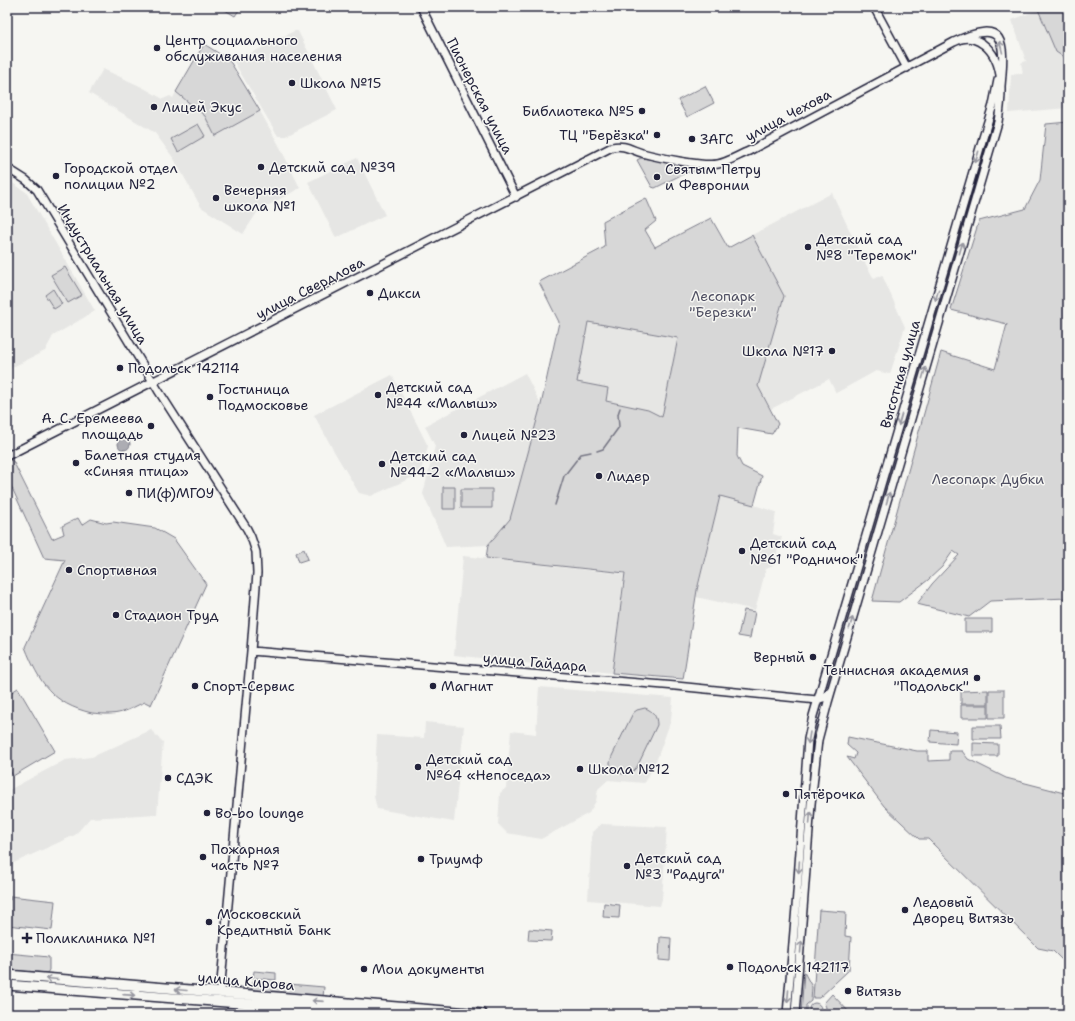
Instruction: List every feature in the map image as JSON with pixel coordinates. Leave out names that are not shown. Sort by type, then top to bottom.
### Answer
[{"type":"main road","name":"улица Кирова","points":[[7,975],[482,1014]]},
{"type":"main road","name":"улица Кирова","points":[[7,985],[378,1014]]},
{"type":"street","name":"Пионерская улица","points":[[421,7],[516,197]]},
{"type":"street","points":[[874,7],[907,68]]},
{"type":"street","name":"улица Чехова","points":[[624,147],[642,153],[692,162],[710,165],[720,164],[749,151],[954,42],[977,32],[990,32],[996,35],[1000,41],[1003,51],[1001,86]]},
{"type":"street","name":"улица Чехова","points":[[954,42],[965,38],[978,41],[989,49],[996,60],[999,72]]},
{"type":"street","name":"Высотная улица","points":[[795,1014],[818,740],[824,714],[998,122],[1001,86],[999,72]]},
{"type":"street","name":"Высотная улица","points":[[787,1014],[808,739],[817,700],[988,120],[999,72]]},
{"type":"street","points":[[988,120],[998,122]]},
{"type":"street","name":"улица Свердлова","points":[[7,456],[612,147],[624,147]]},
{"type":"street","name":"Индустриальная улица","points":[[7,168],[26,180],[37,190],[153,382],[251,537],[256,552],[257,573],[251,651],[220,993]]},
{"type":"street","points":[[837,635],[847,637]]},
{"type":"street","name":"улица Гайдара","points":[[251,651],[676,686],[817,700]]},
{"type":"street","points":[[824,714],[824,708],[817,700],[827,696],[831,691]]},
{"type":"street","points":[[804,801],[812,802]]},
{"type":"street","points":[[796,908],[804,908]]},
{"type":"shaded area","points":[[1038,10],[1056,52],[1068,60],[1068,108],[1009,113],[1011,75],[1023,73],[1021,63],[1026,61],[1012,20]]},
{"type":"shaded area","points":[[294,31],[298,31],[337,110],[286,136],[278,136],[234,62]]},
{"type":"shaded area","points":[[103,69],[142,87],[163,99],[170,96],[173,98],[176,92],[205,116],[215,136],[260,111],[300,188],[258,211],[243,234],[201,207],[174,159],[155,133],[89,93]]},
{"type":"shaded area","points":[[357,158],[385,215],[336,238],[308,182]]},
{"type":"shaded area","points":[[8,180],[26,192],[95,311],[53,336],[45,351],[7,370],[7,182]]},
{"type":"shaded area","name":"Школа №17","points":[[832,193],[874,279],[882,275],[905,327],[890,374],[876,371],[836,393],[829,379],[771,409],[758,386],[784,296],[752,235]]},
{"type":"shaded area","points":[[588,322],[678,338],[662,418],[648,410],[606,401],[608,388],[576,382]]},
{"type":"shaded area","points":[[525,373],[541,405],[510,519],[488,545],[446,547],[423,494],[435,446],[425,426]]},
{"type":"shaded area","points":[[392,375],[428,446],[420,474],[371,496],[359,493],[314,415]]},
{"type":"shaded area","points":[[122,438],[126,438],[130,444],[126,450],[122,450],[118,446],[118,442]]},
{"type":"shaded area","name":"Детский сад №61 \"Родничок\"","points":[[720,496],[776,512],[773,534],[782,537],[773,566],[766,569],[755,610],[696,597]]},
{"type":"shaded area","points":[[463,556],[624,574],[612,673],[454,655]]},
{"type":"shaded area","name":"Школа №12","points":[[539,687],[673,698],[671,720],[657,759],[646,781],[644,783],[608,780],[598,789],[596,801],[589,813],[541,839],[507,833],[498,824],[500,793],[506,788],[511,731],[536,734]]},
{"type":"shaded area","name":"Детский сад №64 «Непоседа»","points":[[425,722],[464,726],[454,822],[377,809],[374,796],[377,735],[424,738]]},
{"type":"shaded area","points":[[151,730],[163,742],[157,814],[90,818],[75,835],[7,866],[7,791],[65,760],[92,757]]},
{"type":"shaded area","name":"Детский сад №3 \"Радуга\"","points":[[601,824],[667,827],[662,899],[660,906],[588,900],[592,832]]},
{"type":"green space","points":[[220,7],[241,7],[235,16]]},
{"type":"green space","points":[[1037,7],[1068,7],[1068,60],[1056,52]]},
{"type":"green space","points":[[204,44],[226,58],[231,63],[260,111],[215,136],[205,116],[176,92]]},
{"type":"green space","points":[[705,86],[714,103],[687,117],[678,100]]},
{"type":"green space","name":"Лесопарк Дубки","points":[[1068,122],[1068,598],[990,601],[969,617],[917,604],[932,584],[959,555],[953,551],[942,567],[928,580],[899,602],[872,601],[941,352],[995,369],[1007,324],[951,310],[979,221],[1025,209],[1040,180],[1046,124]]},
{"type":"green space","points":[[198,124],[205,136],[178,152],[171,139]]},
{"type":"green space","points":[[984,144],[988,145],[930,345],[926,344]]},
{"type":"green space","points":[[641,158],[691,166],[693,171],[692,173],[687,172],[655,188],[652,187],[637,160]]},
{"type":"green space","name":"Лесопарк \"Березки\"","points":[[646,198],[656,221],[645,230],[655,247],[711,218],[728,248],[752,235],[784,296],[758,386],[778,424],[772,434],[738,428],[737,456],[742,466],[762,476],[754,505],[720,496],[697,590],[683,679],[612,673],[625,573],[486,558],[488,545],[510,519],[541,405],[559,322],[539,282],[605,247],[603,221]],"holes":[[[588,322],[678,338],[662,417],[648,410],[606,401],[608,388],[577,382]]]},
{"type":"green space","points":[[65,267],[82,295],[68,303],[51,275]]},
{"type":"green space","points":[[53,289],[62,304],[54,309],[45,295]]},
{"type":"green space","points":[[925,348],[928,349],[903,435],[900,434]]},
{"type":"green space","points":[[898,438],[902,439],[851,611],[848,610]]},
{"type":"green space","name":"Стадион Труд","points":[[11,460],[13,461],[52,539],[64,534],[62,526],[78,518],[82,525],[91,519],[106,523],[113,522],[155,528],[174,539],[206,584],[151,705],[145,702],[125,711],[111,714],[92,713],[78,709],[67,704],[49,690],[36,671],[25,647],[65,560],[44,558],[7,477],[7,462]]},
{"type":"green space","points":[[443,487],[455,487],[455,509],[443,509]]},
{"type":"green space","points":[[461,489],[492,489],[492,508],[461,508]]},
{"type":"green space","points":[[304,549],[308,559],[299,562],[296,553]]},
{"type":"green space","points":[[744,610],[755,612],[750,638],[738,636]]},
{"type":"green space","points":[[965,619],[992,619],[992,632],[965,632]]},
{"type":"green space","points":[[839,646],[841,648],[830,684],[827,686],[826,683],[836,647]]},
{"type":"green space","points":[[18,688],[55,751],[13,776],[7,765],[7,695]]},
{"type":"green space","points":[[988,690],[988,704],[961,704],[961,691]]},
{"type":"green space","points":[[989,690],[1004,690],[1004,718],[989,718]]},
{"type":"green space","points":[[961,705],[988,705],[988,718],[961,718]]},
{"type":"green space","points":[[645,708],[654,714],[657,725],[636,768],[625,774],[618,773],[611,766],[610,762],[612,756],[633,713],[637,710]]},
{"type":"green space","points":[[816,718],[820,719],[815,743],[808,797],[806,796],[811,742]]},
{"type":"green space","points":[[973,726],[1000,726],[1001,739],[973,739]]},
{"type":"green space","points":[[931,730],[957,732],[956,744],[930,742]]},
{"type":"green space","points":[[848,737],[917,751],[928,751],[928,761],[949,760],[949,751],[962,751],[968,759],[1006,778],[1068,794],[1068,966],[1053,951],[1038,948],[928,839],[919,839],[884,806],[847,757],[854,759],[856,753],[847,745]]},
{"type":"green space","points":[[973,743],[998,744],[998,756],[973,756]]},
{"type":"green space","points":[[10,896],[55,901],[52,930],[7,925],[7,900],[10,900]]},
{"type":"green space","points":[[604,903],[620,905],[619,918],[603,917]]},
{"type":"green space","points":[[819,910],[846,912],[845,936],[851,937],[849,970],[819,998],[813,998]]},
{"type":"green space","points":[[529,929],[552,931],[551,941],[528,940]]},
{"type":"green space","points":[[660,937],[671,938],[670,961],[659,960]]},
{"type":"green space","points":[[7,953],[49,957],[49,970],[47,973],[7,970]]},
{"type":"green space","points":[[254,971],[276,973],[276,980],[253,978]]},
{"type":"green space","points":[[804,972],[812,987],[811,1001],[806,1005],[806,1014],[801,1014]]},
{"type":"green space","points":[[253,981],[324,987],[323,997],[239,990],[239,987],[252,988]]},
{"type":"green space","points":[[832,994],[851,1014],[825,1014],[826,1007],[824,1003]]},
{"type":"green space","points":[[813,1003],[817,1003],[821,1009],[817,1015],[813,1015],[809,1011],[809,1007]]},
{"type":"waterway","points":[[597,451],[603,449],[619,427],[618,414],[620,408]]},
{"type":"waterway","points":[[555,505],[564,476],[581,454],[591,452]]},
{"type":"place","name":"Центр социального обслуживания населения","points":[[157,48]]},
{"type":"place","name":"Школа №15","points":[[292,83]]},
{"type":"place","name":"Лицей Экус","points":[[154,107]]},
{"type":"place","name":"Библиотека №5","points":[[642,111]]},
{"type":"place","name":"ТЦ \"Берёзка\"","points":[[657,135]]},
{"type":"place","name":"ЗАГС","points":[[692,139]]},
{"type":"place","name":"Детский сад №39","points":[[261,167]]},
{"type":"place","name":"Городской отдел полиции №2","points":[[56,176]]},
{"type":"place","name":"Святым Петру и Февронии","points":[[657,177]]},
{"type":"place","name":"Вечерняя школа №1","points":[[216,198]]},
{"type":"place","name":"Детский сад №8 \"Теремок\"","points":[[808,247]]},
{"type":"place","name":"Дикси","points":[[370,293]]},
{"type":"place","name":"Школа №17","points":[[832,351]]},
{"type":"place","name":"Подольск 142114","points":[[120,368]]},
{"type":"place","name":"Детский сад №44 «Малыш»","points":[[378,395]]},
{"type":"place","name":"Гостиница Подмосковье","points":[[210,397]]},
{"type":"place","name":"А. С. Еремеева площадь","points":[[151,426]]},
{"type":"place","name":"Лицей №23","points":[[464,435]]},
{"type":"place","name":"Балетная студия «Синяя птица»","points":[[76,463]]},
{"type":"place","name":"Детский сад №44-2 «Малыш»","points":[[382,464]]},
{"type":"place","name":"Лидер","points":[[599,476]]},
{"type":"place","name":"ПИ(ф)МГОУ","points":[[129,493]]},
{"type":"place","name":"Детский сад №61 \"Родничок\"","points":[[742,551]]},
{"type":"place","name":"Спортивная","points":[[69,570]]},
{"type":"place","name":"Стадион Труд","points":[[116,615]]},
{"type":"place","name":"Верный","points":[[813,657]]},
{"type":"place","name":"Теннисная академия \"Подольск\"","points":[[977,678]]},
{"type":"place","name":"Спорт-Сервис","points":[[195,686]]},
{"type":"place","name":"Магнит","points":[[433,686]]},
{"type":"place","name":"Детский сад №64 «Непоседа»","points":[[418,767]]},
{"type":"place","name":"Школа №12","points":[[580,769]]},
{"type":"place","name":"СДЭК","points":[[168,778]]},
{"type":"place","name":"Пятёрочка","points":[[786,794]]},
{"type":"place","name":"Bo-bo lounge","points":[[207,813]]},
{"type":"place","name":"Пожарная часть №7","points":[[203,857]]},
{"type":"place","name":"Триумф","points":[[421,859]]},
{"type":"place","name":"Детский сад №3 \"Радуга\"","points":[[627,866]]},
{"type":"place","name":"Ледовый Дворец Витязь","points":[[905,910]]},
{"type":"place","name":"Московский Кредитный Банк","points":[[209,922]]},
{"type":"place","name":"Поликлиника №1","points":[[27,938]]},
{"type":"place","name":"Подольск 142117","points":[[730,967]]},
{"type":"place","name":"Мои документы","points":[[364,969]]},
{"type":"place","name":"Витязь","points":[[848,991]]}]
